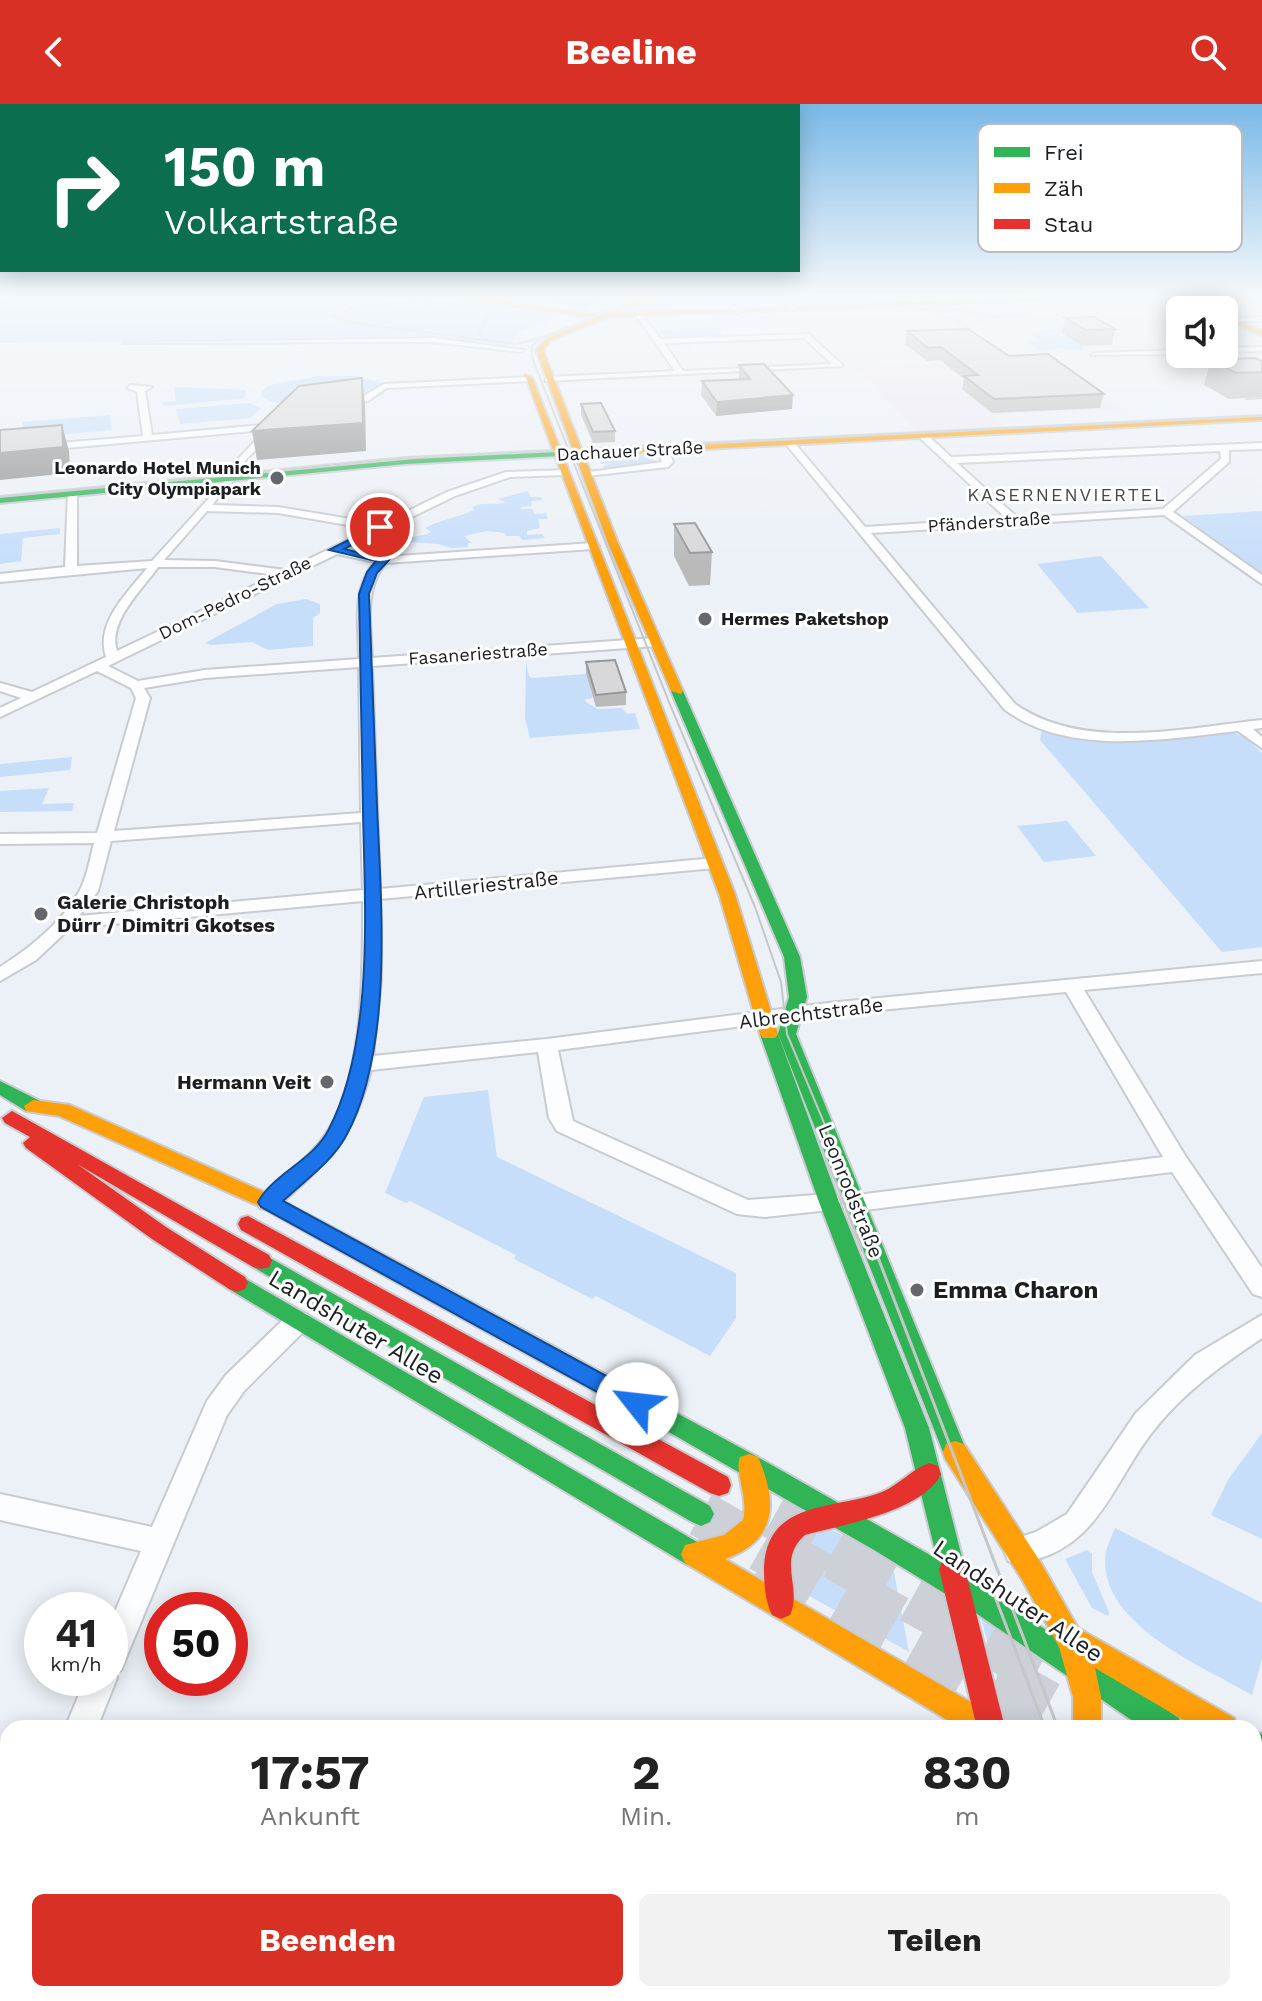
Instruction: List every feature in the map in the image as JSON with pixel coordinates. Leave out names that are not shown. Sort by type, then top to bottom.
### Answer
[{"type":"main road","name":"Leonrodstraße","points":[[540,386],[559,458],[715,863],[764,1019],[829,1202],[917,1428],[988,1720]]},
{"type":"main road","name":"Leonrodstraße","points":[[542,386],[578,450],[656,642],[792,957],[798,981],[795,1014],[787,1034],[955,1453],[966,1475],[1018,1551],[1065,1635],[1081,1672],[1088,1720]]},
{"type":"main road","name":"Dachauer Straße","points":[[0,493],[406,461],[501,468],[559,458],[578,450],[1260,415]]},
{"type":"main road","name":"Dachauer Straße","points":[[578,450],[790,443],[1260,415]]},
{"type":"main road","name":"Dachauer Straße","points":[[0,500],[392,455],[559,458]]},
{"type":"main road","name":"Landshuter Allee","points":[[0,1087],[145,1168]]},
{"type":"main road","name":"Landshuter Allee","points":[[33,1106],[63,1110],[268,1202],[840,1515],[956,1585],[1156,1720]]},
{"type":"main road","name":"Landshuter Allee","points":[[6,1114],[24,1137],[215,1271],[976,1720]]},
{"type":"main road","name":"Landshuter Allee","points":[[6,1114],[701,1514]]},
{"type":"main road","name":"Landshuter Allee","points":[[229,1214],[719,1485]]},
{"type":"main road","points":[[694,1554],[727,1549],[747,1538],[754,1530],[762,1506],[761,1494],[749,1465]]},
{"type":"main road","points":[[781,1606],[774,1562],[782,1540],[797,1526],[883,1505],[929,1474]]},
{"type":"main road","name":"Landshuter Allee","points":[[1065,1635],[1210,1720]]},
{"type":"street","points":[[330,405],[365,399],[387,386],[399,386]]},
{"type":"street","points":[[141,390],[148,438]]},
{"type":"street","points":[[113,659],[107,641],[112,623],[155,564],[206,508],[272,427],[285,416]]},
{"type":"street","points":[[0,451],[272,427]]},
{"type":"street","points":[[922,435],[1015,521]]},
{"type":"street","points":[[790,443],[1010,707],[1024,719],[1075,734],[1103,736],[1262,724]]},
{"type":"street","points":[[1224,446],[1226,460],[1166,512],[1262,580]]},
{"type":"street","points":[[949,460],[1262,446]]},
{"type":"street","points":[[587,473],[665,465],[668,462],[663,449]]},
{"type":"street","name":"Dom-Pedro-Straße","points":[[0,713],[501,468]]},
{"type":"street","points":[[71,570],[72,493]]},
{"type":"street","points":[[206,508],[278,510],[380,527]]},
{"type":"street","name":"Pfänderstraße","points":[[863,530],[1166,512]]},
{"type":"street","points":[[334,550],[383,560],[593,546]]},
{"type":"street","points":[[268,1202],[319,1156],[337,1134],[361,1064],[369,1025],[373,896],[364,594],[372,572],[383,560]]},
{"type":"street","points":[[0,578],[155,564],[236,566],[286,573]]},
{"type":"street","points":[[107,641],[150,641]]},
{"type":"street","points":[[629,644],[656,642]]},
{"type":"street","name":"Fasaneriestraße","points":[[136,685],[205,674],[629,644]]},
{"type":"street","points":[[0,975],[30,956],[65,923],[89,891],[143,698],[136,685],[98,666]]},
{"type":"street","points":[[0,687],[34,697]]},
{"type":"street","points":[[1241,726],[1262,744]]},
{"type":"street","points":[[0,839],[105,837],[369,817]]},
{"type":"street","name":"Artilleriestraße","points":[[65,923],[715,863]]},
{"type":"street","name":"Albrechtstraße","points":[[361,1064],[1071,984],[1262,967]]},
{"type":"street","points":[[1071,984],[1178,1163],[1262,1287]]},
{"type":"street","points":[[547,1045],[560,1118],[565,1126],[745,1208],[765,1209],[829,1202]]},
{"type":"street","points":[[857,1203],[1178,1163]]},
{"type":"street","points":[[128,1616],[216,1409],[235,1383],[298,1321]]},
{"type":"street","points":[[1018,1551],[1043,1544],[1077,1523],[1145,1421],[1204,1363],[1262,1325]]},
{"type":"street","points":[[0,1507],[159,1542]]},
{"type":"street","points":[[84,1720],[94,1696]]},
{"type":"shaded area","points":[[268,386],[389,386],[383,395],[372,399],[320,406],[284,405],[270,401],[261,395]]},
{"type":"shaded area","points":[[875,386],[1076,386],[1099,401],[1110,401],[1122,409],[990,415],[1006,429],[920,434],[881,395]]},
{"type":"shaded area","points":[[174,387],[246,390],[245,398],[164,406],[162,402],[176,401]]},
{"type":"shaded area","points":[[249,403],[261,408],[250,418],[180,424],[176,409]]},
{"type":"shaded area","points":[[110,415],[112,430],[21,438],[23,422]]},
{"type":"shaded area","points":[[653,454],[654,463],[605,471],[603,466],[613,463],[601,464],[598,458]]},
{"type":"shaded area","points":[[528,491],[531,497],[541,497],[542,500],[531,501],[532,506],[521,509],[533,509],[534,514],[546,513],[548,519],[538,519],[540,528],[527,531],[527,535],[542,534],[545,538],[522,540],[519,536],[487,531],[464,536],[472,543],[468,543],[468,547],[395,541],[427,534],[431,532],[425,528],[474,510],[472,507],[476,505],[506,502],[497,499]]},
{"type":"shaded area","points":[[1262,511],[1262,574],[1183,516]]},
{"type":"shaded area","points":[[60,528],[60,534],[23,538],[21,561],[0,564],[0,534]]},
{"type":"shaded area","points":[[1101,556],[1149,608],[1078,613],[1037,564]]},
{"type":"shaded area","points":[[306,599],[320,604],[320,613],[313,618],[313,646],[268,650],[252,642],[205,643],[277,604]]},
{"type":"shaded area","points":[[526,662],[532,678],[586,674],[593,698],[585,699],[586,702],[598,709],[622,708],[627,714],[635,713],[640,729],[530,738],[525,718]]},
{"type":"shaded area","points":[[1042,729],[1110,741],[1226,730],[1245,737],[1262,753],[1262,947],[1222,952],[1040,740]]},
{"type":"shaded area","points":[[72,757],[70,770],[0,777],[0,764]]},
{"type":"shaded area","points":[[49,788],[42,804],[74,803],[72,811],[0,812],[0,791]]},
{"type":"shaded area","points":[[1067,821],[1096,856],[1044,862],[1017,826]]},
{"type":"shaded area","points":[[488,1090],[497,1157],[736,1273],[736,1318],[710,1356],[596,1296],[592,1299],[514,1259],[516,1255],[410,1201],[406,1203],[385,1193],[424,1097]]},
{"type":"shaded area","points":[[1262,1433],[1262,1539],[1211,1515],[1228,1480]]},
{"type":"shaded area","points":[[827,1528],[891,1556],[909,1652],[797,1589],[784,1556]]},
{"type":"shaded area","points":[[1115,1528],[1262,1603],[1262,1659],[1252,1695],[1181,1656],[1134,1621],[1117,1600],[1107,1577],[1106,1551]]},
{"type":"shaded area","points":[[1087,1550],[1092,1554],[1092,1572],[1108,1616],[1092,1608],[1065,1559]]},
{"type":"shaded area","points":[[925,1577],[943,1587],[961,1684],[946,1675]]},
{"type":"shaded area","points":[[981,1618],[1000,1631],[1035,1720],[1028,1720],[1005,1708]]},
{"type":"building","points":[[299,386],[362,386],[363,423],[252,431]]},
{"type":"building","points":[[705,386],[784,386],[793,395],[717,402]]},
{"type":"building","points":[[976,386],[1092,386],[1104,394],[994,399]]},
{"type":"building","points":[[601,403],[615,431],[593,432],[581,404]]},
{"type":"building","points":[[62,425],[63,447],[0,453],[0,430]]},
{"type":"building","points":[[695,523],[712,552],[690,553],[674,524]]},
{"type":"building","points":[[615,660],[626,692],[596,695],[586,662]]},
{"type":"tunnel","points":[[701,1514],[771,1554]]},
{"type":"tunnel","points":[[774,1516],[842,1554]]},
{"type":"tunnel","points":[[768,1552],[1064,1720]]},
{"type":"tunnel","points":[[838,1552],[1051,1671]]},
{"type":"tram line","points":[[543,386],[569,450]]},
{"type":"tram line","points":[[1246,399],[1262,398]]},
{"type":"tram line","points":[[569,450],[1262,416]]},
{"type":"tram line","points":[[0,497],[415,458],[569,450]]},
{"type":"tram line","points":[[569,450],[755,907],[781,982],[787,1034],[857,1202]]},
{"type":"tram line","points":[[832,1171],[844,1202]]},
{"type":"tram line","points":[[843,1200],[862,1250]]},
{"type":"tram line","points":[[856,1200],[1055,1720]]},
{"type":"tram line","points":[[991,1586],[1042,1720]]},
{"type":"traffic: fast","points":[[0,500],[406,461],[613,451]]},
{"type":"traffic: fast","points":[[677,691],[792,957],[798,997],[787,1034],[955,1452]]},
{"type":"traffic: fast","points":[[769,1034],[829,1202],[917,1428],[952,1569]]},
{"type":"traffic: fast","points":[[0,1087],[33,1106]]},
{"type":"traffic: fast","points":[[261,1261],[701,1514]]},
{"type":"traffic: fast","points":[[395,1271],[883,1542],[979,1600],[1156,1720]]},
{"type":"traffic: fast","points":[[237,1283],[695,1555]]},
{"type":"traffic: slow","points":[[531,386],[727,894],[769,1034]]},
{"type":"traffic: slow","points":[[553,386],[613,543],[677,691]]},
{"type":"traffic: slow","points":[[613,451],[1262,418]]},
{"type":"traffic: slow","points":[[33,1106],[63,1110],[268,1202],[395,1271]]},
{"type":"traffic: slow","points":[[955,1452],[1052,1604],[1068,1636],[1081,1667],[1087,1697],[1087,1720]]},
{"type":"traffic: slow","points":[[694,1554],[731,1544],[753,1528],[759,1502],[749,1465]]},
{"type":"traffic: slow","points":[[695,1555],[974,1720]]},
{"type":"traffic: slow","points":[[1065,1635],[1210,1720]]},
{"type":"traffic: jam","points":[[12,1118],[261,1261]]},
{"type":"traffic: jam","points":[[33,1143],[159,1233],[237,1283]]},
{"type":"traffic: jam","points":[[248,1224],[719,1485]]},
{"type":"traffic: jam","points":[[781,1606],[779,1551],[789,1533],[798,1525],[890,1501],[929,1474]]},
{"type":"traffic: jam","points":[[952,1569],[989,1720]]},
{"type":"place","name":"Leonardo Hotel Munich City Olympiapark","points":[[277,478]]},
{"type":"place","name":"Hermes Paketshop","points":[[705,619]]},
{"type":"place","name":"Galerie Christoph Dürr / Dimitri Gkotses","points":[[41,914]]},
{"type":"place","name":"Hermann Veit","points":[[327,1082]]},
{"type":"place","name":"Emma Charon","points":[[917,1290]]},
{"type":"district","name":"KASERNENVIERTEL","points":[[1067,495]]},
{"type":"route","points":[[380,527],[334,550],[383,560],[372,572],[364,594],[373,896],[369,1028],[353,1095],[337,1134],[319,1156],[268,1202],[637,1404]]}]
